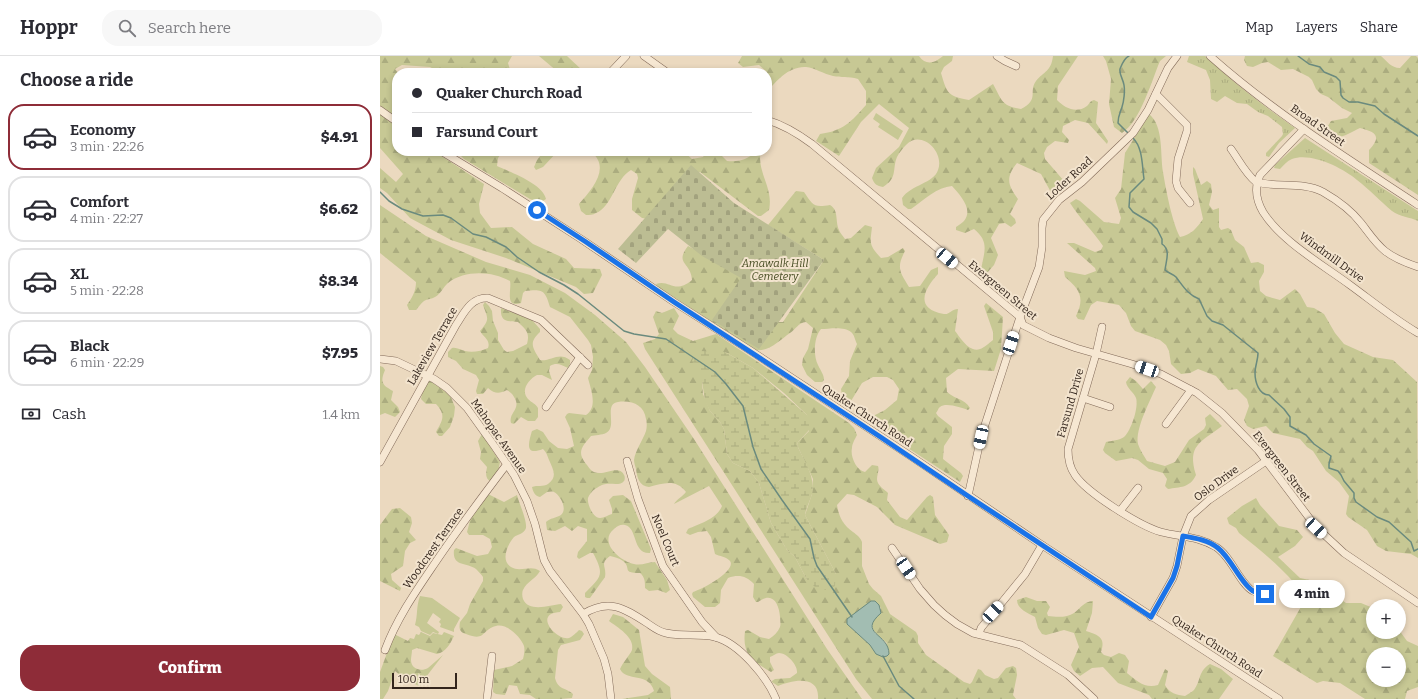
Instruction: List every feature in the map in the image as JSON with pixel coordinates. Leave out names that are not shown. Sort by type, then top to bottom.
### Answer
[{"type":"street","points":[[615,68],[626,56]]},
{"type":"street","points":[[644,56],[661,68]]},
{"type":"street","points":[[997,56],[1005,62],[1016,66]]},
{"type":"street","name":"Loder Road","points":[[968,496],[981,437],[1040,261],[1043,220],[1059,200],[1093,171],[1133,133],[1156,94],[1168,68],[1177,56]]},
{"type":"street","name":"Broad Street","points":[[1210,56],[1253,91],[1304,129],[1418,205]]},
{"type":"street","points":[[1156,94],[1187,125],[1187,131],[1178,159],[1176,181],[1178,188],[1190,203]]},
{"type":"street","points":[[380,110],[392,118]]},
{"type":"street","name":"Evergreen Street","points":[[772,121],[782,124],[812,144],[906,224],[1020,317],[1023,325],[1049,338],[1162,374],[1191,390],[1222,413],[1258,450],[1316,528],[1333,544],[1361,565],[1418,602]]},
{"type":"street","points":[[1256,182],[1265,167],[1304,129]]},
{"type":"street","points":[[1231,149],[1251,178],[1256,182],[1303,186],[1322,192],[1347,208],[1360,222],[1372,239],[1385,251],[1394,258],[1418,267]]},
{"type":"street","name":"Quaker Church Road","points":[[449,156],[586,242],[674,302],[795,380],[1151,617],[1279,699]]},
{"type":"street","name":"Windmill Drive","points":[[1256,182],[1255,188],[1257,198],[1262,211],[1285,236],[1296,246],[1418,333]]},
{"type":"street","name":"Lakeview Terrace","points":[[380,462],[427,375],[467,308],[475,301],[482,298],[488,298],[541,320],[588,365]]},
{"type":"street","name":"Farsund Drive","points":[[1102,327],[1096,354],[1068,449],[1068,458],[1075,475],[1081,482],[1120,511],[1140,523],[1161,532],[1205,541],[1218,548],[1225,555],[1248,587],[1254,592],[1265,594]]},
{"type":"street","points":[[546,407],[580,357]]},
{"type":"street","name":"Mahopac Avenue","points":[[380,359],[396,361],[427,375],[447,388],[467,408],[507,464],[527,501],[535,524],[544,560],[550,571],[583,614],[604,659],[608,674],[611,699]]},
{"type":"street","points":[[1166,424],[1191,390]]},
{"type":"street","points":[[1083,398],[1110,406]]},
{"type":"street","name":"Oslo Drive","points":[[1151,617],[1173,578],[1183,536],[1191,516],[1209,500],[1266,461]]},
{"type":"street","name":"Noel Court","points":[[627,462],[638,499],[663,566],[702,622],[716,637]]},
{"type":"street","name":"Woodcrest Terrace","points":[[385,650],[392,632],[416,591],[464,521],[507,464]]},
{"type":"street","points":[[1120,511],[1138,488]]},
{"type":"street","points":[[979,634],[981,628],[1025,574],[1042,545]]},
{"type":"street","points":[[892,548],[920,589],[934,605],[957,624],[979,634],[1021,645],[1068,675],[1094,699]]},
{"type":"street","points":[[583,614],[598,607],[606,605],[614,606],[629,611],[656,629],[666,633],[694,634],[716,637],[729,643],[753,664],[766,680],[776,699]]},
{"type":"street","points":[[487,699],[492,656]]},
{"type":"green space","points":[[380,56],[512,56],[508,63],[510,68],[432,68],[402,65],[397,68],[392,68],[392,115],[380,106]]},
{"type":"green space","points":[[539,56],[567,56],[580,68],[553,68]]},
{"type":"green space","points":[[742,56],[919,56],[925,61],[934,62],[943,56],[953,56],[952,61],[944,67],[941,73],[947,89],[952,95],[969,100],[993,84],[1006,104],[1014,108],[1021,109],[1032,99],[1034,85],[1051,65],[1053,56],[1078,56],[1058,86],[1057,100],[1067,108],[1075,110],[1079,110],[1087,106],[1093,100],[1098,102],[1096,123],[1108,141],[1107,144],[1088,123],[1075,120],[1063,126],[1062,132],[1069,140],[1068,143],[1055,141],[1047,147],[1044,153],[1045,159],[1064,181],[1064,188],[1053,196],[1041,174],[1017,163],[1009,177],[1012,190],[1018,199],[1010,214],[1015,219],[1016,223],[1011,227],[1005,223],[999,224],[991,238],[998,255],[994,265],[987,273],[981,270],[985,248],[982,238],[974,229],[965,233],[956,230],[956,227],[964,221],[967,216],[967,212],[964,202],[952,186],[936,191],[911,209],[908,209],[903,205],[902,198],[906,194],[932,178],[938,170],[938,156],[930,145],[925,141],[912,141],[905,146],[898,155],[893,177],[888,184],[883,187],[874,182],[872,178],[876,168],[899,147],[909,128],[879,104],[861,122],[839,156],[816,141],[820,134],[835,131],[846,125],[866,105],[866,91],[858,79],[833,76],[806,67],[800,67],[784,75],[772,86],[772,68],[762,68],[759,65],[743,67],[738,63]]},
{"type":"green space","points":[[1103,56],[1166,56],[1160,61],[1140,110],[1128,128],[1122,133],[1114,127],[1109,104],[1111,79]]},
{"type":"green space","points":[[1189,56],[1205,56],[1248,94],[1295,128],[1279,143],[1269,157],[1266,156],[1266,153],[1282,136],[1282,127],[1268,116],[1258,112],[1247,104],[1237,103],[1225,96],[1217,102],[1211,99],[1210,80],[1206,70],[1187,62]]},
{"type":"green space","points":[[1245,56],[1381,56],[1392,66],[1400,68],[1411,56],[1416,56],[1418,58],[1418,195],[1369,163],[1369,150],[1376,138],[1370,131],[1360,128],[1340,137],[1332,137],[1328,135],[1326,129],[1331,121],[1347,118],[1352,113],[1321,94],[1316,89],[1309,77],[1293,69],[1281,70],[1268,62],[1253,67],[1247,66],[1244,60]]},
{"type":"green space","points":[[876,113],[903,131],[898,140],[878,127],[880,124],[873,119]]},
{"type":"green space","points":[[380,114],[392,122],[392,156],[442,156],[484,184],[479,204],[480,213],[491,228],[512,227],[533,244],[566,259],[574,268],[600,269],[602,275],[593,293],[584,294],[576,287],[506,258],[451,240],[410,218],[387,193],[380,188],[380,168],[396,182],[403,174],[380,148]]},
{"type":"green space","points":[[1149,114],[1154,119],[1159,133],[1166,188],[1172,215],[1180,237],[1193,231],[1203,219],[1193,174],[1193,167],[1201,185],[1207,181],[1211,184],[1212,192],[1209,205],[1213,210],[1219,208],[1219,227],[1221,230],[1228,228],[1231,230],[1235,240],[1244,247],[1251,263],[1258,262],[1264,265],[1264,272],[1259,281],[1260,291],[1266,296],[1280,300],[1295,289],[1300,294],[1307,307],[1314,308],[1324,314],[1335,333],[1344,344],[1373,357],[1393,360],[1417,382],[1418,558],[1411,554],[1386,551],[1377,546],[1367,530],[1348,517],[1346,514],[1349,496],[1339,482],[1326,471],[1313,451],[1300,439],[1273,433],[1266,426],[1253,429],[1247,426],[1244,420],[1249,406],[1247,399],[1237,389],[1228,390],[1216,376],[1198,369],[1190,373],[1181,374],[1171,364],[1169,351],[1166,345],[1160,340],[1135,331],[1131,326],[1126,313],[1119,305],[1097,301],[1091,305],[1084,320],[1078,319],[1076,316],[1080,304],[1080,294],[1065,277],[1064,271],[1085,275],[1096,271],[1095,268],[1067,243],[1074,243],[1095,252],[1101,250],[1103,246],[1070,203],[1076,199],[1104,222],[1119,224],[1121,218],[1115,198],[1121,189],[1125,153]]},
{"type":"green space","points":[[1305,138],[1418,211],[1418,221],[1395,213],[1351,175],[1326,162],[1317,159],[1300,157],[1290,160],[1280,169],[1274,168],[1275,165]]},
{"type":"green space","points":[[461,156],[499,156],[497,166],[517,175],[539,188],[546,199],[540,203],[530,199]]},
{"type":"green space","points":[[540,156],[553,156],[543,167],[536,170],[534,167]]},
{"type":"green space","points":[[595,156],[689,156],[692,159],[704,156],[722,156],[727,161],[739,161],[750,156],[760,156],[761,166],[769,194],[769,210],[761,216],[758,216],[700,172],[678,182],[648,219],[642,218],[632,210],[632,199],[638,178],[637,174],[631,170],[621,180],[606,205],[601,210],[591,215],[586,215],[581,211],[579,204],[598,178],[600,171]]},
{"type":"green space","name":"Amawalk Hill Cemetery","points":[[691,165],[734,203],[824,260],[759,349],[712,320],[741,278],[702,256],[668,229],[636,263],[618,249]]},
{"type":"green space","points":[[796,191],[804,192],[809,200],[817,206],[830,205],[833,207],[836,213],[839,230],[845,239],[851,238],[865,225],[872,227],[871,244],[881,258],[888,257],[903,248],[905,251],[902,257],[900,270],[909,287],[920,286],[931,270],[938,267],[938,274],[926,292],[924,298],[925,303],[928,308],[944,314],[958,309],[955,331],[972,349],[976,350],[985,347],[993,340],[993,332],[984,306],[986,303],[1003,317],[1001,349],[994,371],[958,369],[946,378],[947,392],[965,402],[970,408],[968,410],[946,405],[939,407],[936,413],[952,427],[952,434],[944,446],[943,459],[961,473],[963,476],[960,482],[868,422],[871,417],[885,410],[897,400],[899,389],[893,380],[887,377],[873,377],[862,383],[851,401],[842,396],[841,389],[849,376],[850,361],[857,344],[854,336],[848,330],[841,328],[821,329],[819,332],[816,341],[815,356],[824,380],[822,382],[815,382],[807,375],[802,365],[813,328],[806,322],[799,325],[770,347],[756,350],[658,287],[656,284],[665,283],[676,287],[686,284],[692,280],[691,274],[683,260],[684,252],[688,246],[740,273],[778,322],[783,322],[824,260],[768,225]]},
{"type":"green space","points":[[380,205],[426,236],[486,262],[530,275],[565,293],[595,315],[626,342],[645,367],[694,439],[827,649],[862,699],[818,699],[815,686],[810,682],[797,681],[778,686],[772,682],[775,679],[790,678],[797,673],[797,670],[794,663],[788,657],[777,653],[770,657],[770,662],[774,670],[771,672],[758,664],[747,651],[744,639],[745,631],[748,630],[760,637],[769,639],[780,627],[777,604],[771,598],[756,602],[753,597],[754,584],[748,579],[742,576],[728,578],[721,590],[720,603],[715,607],[705,607],[693,597],[693,592],[717,580],[728,570],[731,565],[729,560],[715,554],[711,537],[707,531],[690,535],[686,533],[688,529],[712,518],[720,511],[722,506],[709,486],[674,504],[686,492],[678,485],[669,483],[649,487],[643,485],[639,481],[634,460],[646,431],[647,422],[643,410],[636,404],[628,402],[618,402],[611,407],[611,426],[609,430],[604,434],[591,436],[583,447],[581,453],[582,457],[592,470],[602,473],[616,470],[622,472],[625,477],[623,483],[605,484],[595,489],[588,497],[588,504],[595,516],[603,518],[612,514],[609,500],[613,496],[623,495],[631,501],[651,549],[650,553],[644,552],[640,549],[632,531],[625,525],[618,526],[610,534],[608,540],[610,545],[617,555],[628,562],[639,565],[655,562],[667,580],[670,590],[666,593],[658,590],[649,591],[645,588],[644,578],[640,573],[629,571],[623,561],[610,556],[604,563],[605,577],[590,598],[585,597],[585,593],[595,583],[600,575],[599,566],[593,553],[579,559],[577,557],[578,552],[587,541],[587,529],[578,526],[572,531],[565,526],[555,531],[547,530],[546,522],[561,515],[564,509],[561,499],[554,492],[547,492],[540,497],[534,492],[532,487],[548,484],[553,479],[554,473],[544,450],[533,451],[529,448],[529,444],[532,431],[537,429],[543,432],[549,441],[558,448],[567,449],[574,446],[570,428],[565,417],[569,413],[586,415],[592,408],[593,398],[588,378],[592,370],[593,357],[591,345],[570,317],[550,307],[545,294],[536,290],[525,291],[523,293],[521,303],[512,303],[510,297],[510,281],[495,275],[478,273],[462,276],[448,283],[437,296],[424,301],[416,310],[409,310],[407,305],[411,300],[416,282],[380,253]]},
{"type":"green space","points":[[485,302],[492,311],[493,321],[498,333],[498,340],[504,350],[507,352],[513,351],[527,344],[528,334],[518,322],[505,320],[501,313],[501,308],[532,320],[540,329],[540,332],[534,339],[533,346],[540,360],[562,356],[570,360],[568,368],[557,364],[550,366],[549,371],[552,380],[542,375],[537,375],[526,385],[526,396],[538,408],[538,417],[535,421],[528,421],[521,417],[514,424],[511,423],[511,416],[516,408],[516,401],[512,394],[507,390],[499,393],[488,388],[483,394],[477,394],[476,391],[479,380],[476,375],[463,369],[456,361],[448,357],[448,352],[452,348],[471,352],[488,348],[488,341],[480,331],[487,321],[483,305]]},
{"type":"green space","points":[[674,308],[679,316],[673,329],[678,334],[693,341],[716,334],[849,423],[854,428],[857,435],[852,445],[852,455],[856,466],[865,472],[872,465],[878,466],[878,483],[888,493],[887,500],[900,517],[907,520],[927,497],[930,495],[933,497],[935,515],[949,535],[947,542],[940,544],[895,525],[877,507],[854,495],[847,494],[837,505],[840,517],[844,524],[858,536],[862,542],[862,566],[869,584],[881,596],[890,614],[916,632],[918,636],[918,643],[926,655],[964,682],[970,684],[978,669],[985,675],[994,679],[998,678],[1006,668],[1013,666],[1016,668],[1017,675],[1013,695],[1016,699],[872,699],[856,679],[645,349],[643,343],[655,339],[659,334],[653,317],[656,311],[662,313]],"holes":[[[725,352],[753,368],[784,393],[807,415],[809,431],[797,445],[813,479],[812,494],[805,515],[836,574],[807,580],[795,557],[787,550],[771,523],[759,483],[750,471],[733,463],[727,454],[724,429],[710,411],[703,394],[702,381]],[[875,601],[881,608],[872,624],[872,627],[874,631],[887,643],[876,654],[870,645],[847,624]]]},
{"type":"green space","points":[[700,351],[725,352],[753,368],[807,415],[811,422],[811,428],[797,445],[809,469],[813,488],[805,515],[836,574],[835,585],[830,591],[815,587],[807,580],[795,557],[787,550],[771,523],[759,483],[750,471],[733,463],[727,454],[724,429],[710,411],[705,401],[702,381],[692,361]]},
{"type":"green space","points":[[380,366],[385,370],[382,380],[383,383],[386,387],[393,391],[391,400],[398,407],[400,412],[395,417],[385,413],[380,415]]},
{"type":"green space","points":[[1130,377],[1143,389],[1151,381],[1156,387],[1141,423],[1138,438],[1138,444],[1147,461],[1165,466],[1175,462],[1189,440],[1204,429],[1206,425],[1205,418],[1210,414],[1222,426],[1202,441],[1194,451],[1193,457],[1196,475],[1188,485],[1168,489],[1165,486],[1167,479],[1163,473],[1149,469],[1138,460],[1132,458],[1116,461],[1103,450],[1106,442],[1118,440],[1124,437],[1132,424],[1137,402],[1126,382]]},
{"type":"green space","points":[[429,380],[450,395],[455,407],[454,416],[450,427],[442,436],[439,436],[436,432],[442,421],[441,411],[436,404],[426,404],[421,399],[422,393]]},
{"type":"green space","points":[[482,434],[500,462],[498,472],[490,481],[488,480],[486,473],[487,467],[480,459],[481,452],[478,441]]},
{"type":"green space","points":[[488,494],[504,502],[517,495],[524,516],[526,528],[524,532],[514,537],[506,552],[506,560],[511,567],[515,569],[533,568],[540,571],[523,590],[523,599],[530,606],[535,607],[561,604],[563,607],[560,612],[556,612],[548,617],[547,621],[552,630],[556,634],[565,638],[569,638],[579,630],[584,634],[580,640],[561,645],[558,650],[555,678],[556,682],[558,685],[573,694],[572,698],[536,699],[530,695],[520,694],[517,686],[509,685],[505,695],[496,694],[493,692],[494,670],[512,666],[523,659],[524,646],[522,642],[517,635],[509,629],[500,626],[491,628],[477,637],[464,633],[460,630],[460,622],[467,613],[470,604],[483,581],[483,577],[476,569],[457,562],[454,555],[454,550],[456,548],[477,556],[488,554],[492,547],[490,539],[483,535],[469,535],[467,532],[472,513]]},
{"type":"green space","points":[[1256,498],[1260,505],[1279,526],[1297,530],[1303,537],[1295,546],[1278,557],[1300,578],[1324,583],[1330,592],[1346,603],[1361,603],[1366,605],[1366,639],[1406,639],[1418,646],[1418,687],[1407,691],[1405,699],[1365,699],[1340,683],[1323,681],[1317,683],[1273,656],[1306,598],[1283,571],[1239,533],[1236,528],[1229,524],[1227,518],[1242,506]]},
{"type":"green space","points":[[400,508],[411,517],[412,523],[409,532],[416,540],[410,543],[405,551],[403,566],[391,574],[392,580],[401,588],[400,591],[380,581],[380,525],[392,509]]},
{"type":"green space","points":[[420,596],[432,598],[460,618],[454,632],[440,627],[441,624],[439,622],[441,619],[433,613],[427,623],[439,632],[438,634],[433,632],[430,635],[421,631],[419,627],[415,625]]},
{"type":"green space","points":[[1026,597],[1037,601],[1046,601],[1050,607],[1047,613],[1048,616],[1054,617],[1071,615],[1085,604],[1093,601],[1092,613],[1086,631],[1095,634],[1102,640],[1103,643],[1101,652],[1104,655],[1111,657],[1119,653],[1125,655],[1129,661],[1127,673],[1145,685],[1158,685],[1165,669],[1168,671],[1165,685],[1167,688],[1174,693],[1185,696],[1194,690],[1203,670],[1210,664],[1221,669],[1233,679],[1219,699],[1152,699],[1149,695],[1118,683],[1103,667],[1092,668],[1080,676],[1074,671],[1071,665],[1079,647],[1074,633],[1064,630],[1046,635],[1042,634],[1038,628],[1035,617],[1023,610],[1017,603],[1017,600]]},
{"type":"green space","points":[[613,614],[623,617],[639,630],[645,666],[652,674],[670,687],[671,699],[622,699],[648,695],[654,691],[647,681],[627,675],[620,669],[632,650],[632,645],[625,633],[609,621]]},
{"type":"green space","points":[[421,632],[430,636],[433,633],[442,635],[444,632],[454,636],[447,647],[437,654],[417,648],[412,650],[411,663],[415,668],[420,670],[428,668],[443,655],[419,686],[403,678],[395,671],[388,691],[383,699],[380,699],[380,672],[394,634],[408,641],[410,638],[414,639],[416,634],[419,635]]},
{"type":"shaded area","points":[[871,601],[875,601],[879,605],[881,613],[874,620],[872,625],[873,630],[888,647],[889,654],[887,656],[883,657],[876,654],[870,645],[847,624],[847,619]]},
{"type":"waterway","points":[[1128,133],[1118,123],[1124,93],[1124,85],[1120,69],[1124,60],[1129,56]]},
{"type":"waterway","points":[[1298,56],[1309,64],[1320,67],[1324,72],[1336,77],[1340,81],[1341,95],[1343,98],[1349,102],[1358,102],[1375,106],[1384,114],[1418,136]]},
{"type":"waterway","points":[[1133,138],[1139,147],[1144,179],[1130,193],[1129,207],[1133,212],[1151,223],[1157,229],[1162,239],[1162,244],[1165,246],[1167,252],[1165,270],[1176,277],[1189,293],[1199,299],[1207,316],[1212,321],[1223,325],[1258,353],[1255,370],[1255,377],[1258,387],[1263,393],[1269,395],[1284,409],[1290,417],[1290,426],[1306,435],[1314,444],[1331,456],[1329,468],[1338,471],[1354,493],[1356,502],[1377,517],[1389,522],[1411,542],[1414,551],[1418,549]]},
{"type":"waterway","points":[[380,192],[389,201],[402,209],[423,216],[443,215],[451,218],[473,234],[486,237],[506,247],[517,257],[539,272],[578,294],[624,331],[666,339],[715,372],[743,406],[753,447],[761,469],[810,539],[817,566],[852,617]]},
{"type":"waterway","points":[[883,656],[899,686],[914,699]]},
{"type":"route","points":[[537,210],[1151,617],[1173,578],[1183,536],[1198,538],[1218,548],[1236,569],[1248,587],[1254,592],[1265,594]]}]
